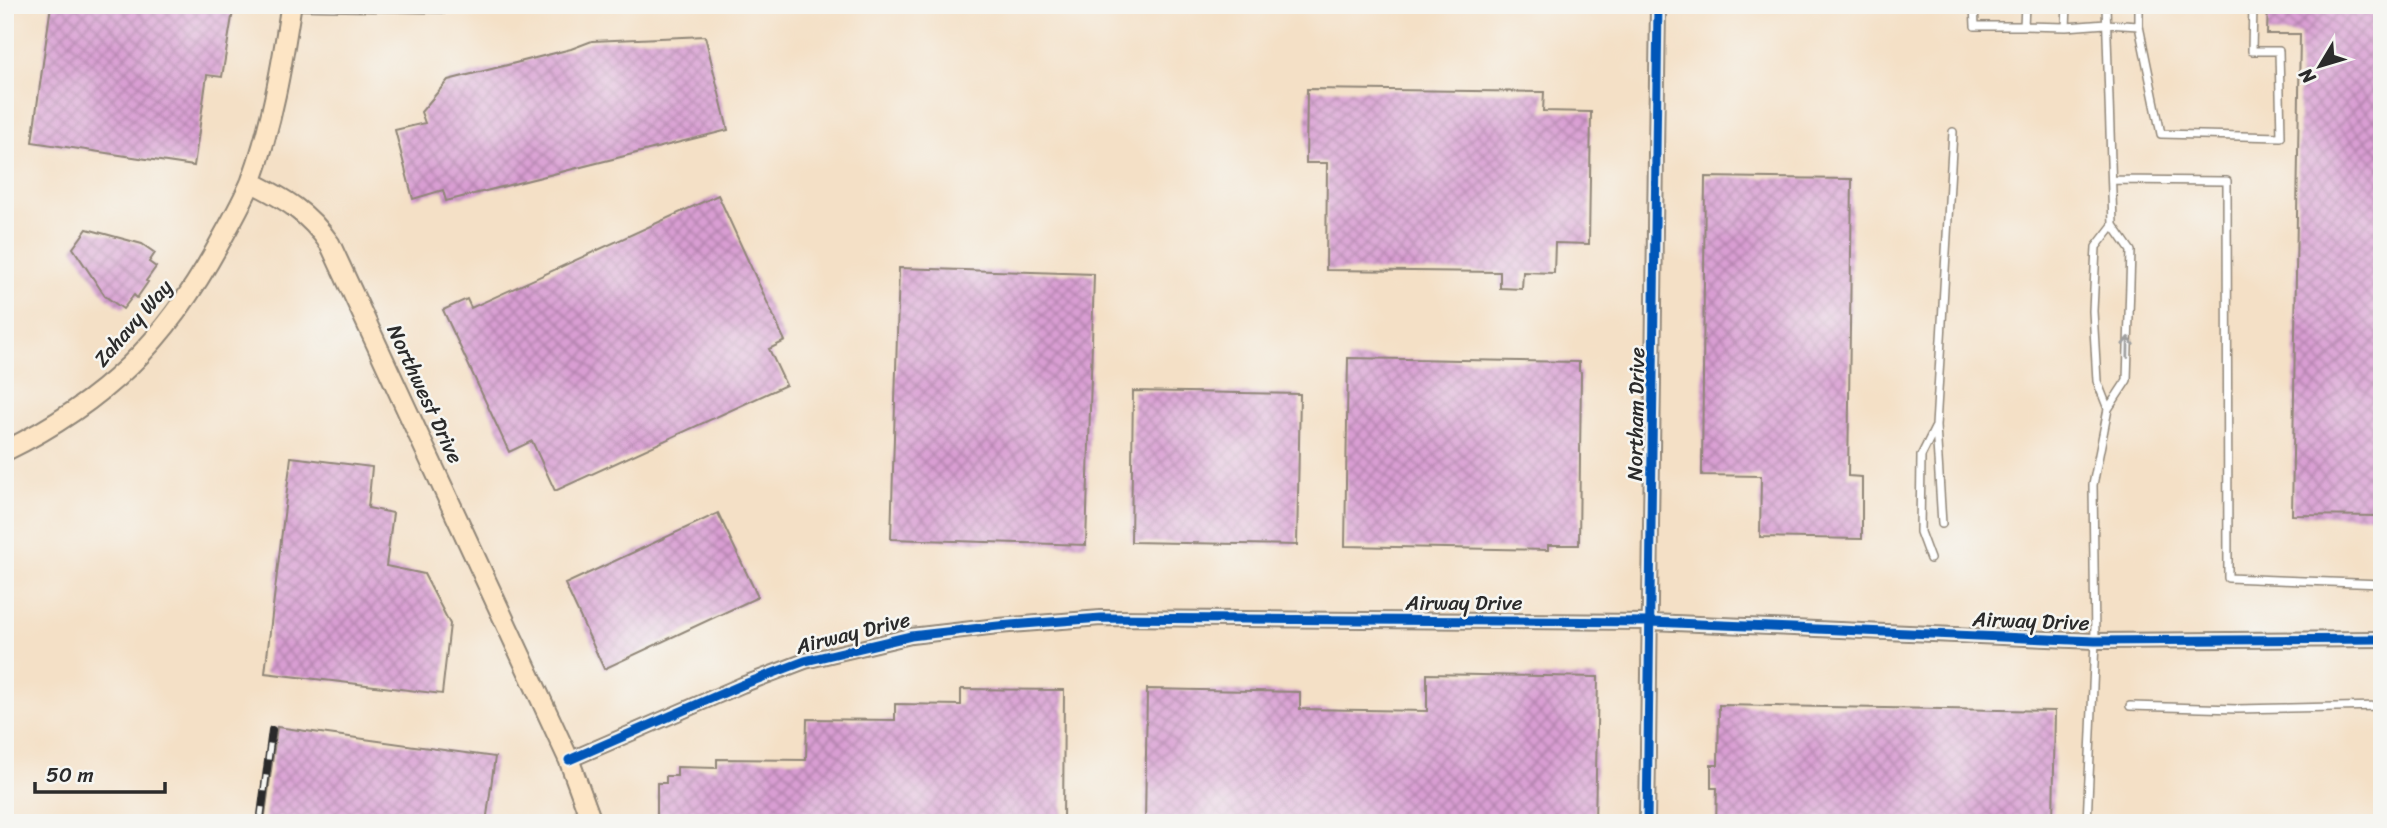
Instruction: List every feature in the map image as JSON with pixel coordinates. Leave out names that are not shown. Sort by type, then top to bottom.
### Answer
[{"type":"street","name":"Northam Drive","points":[[1647,823],[1658,5]]},
{"type":"street","points":[[251,182],[280,79],[291,6]]},
{"type":"street","name":"Zahavy Way","points":[[5,451],[64,420],[124,372],[146,349],[194,288],[251,182]]},
{"type":"street","name":"Northwest Drive","points":[[251,182],[298,208],[318,226],[330,244],[569,760],[593,823]]},
{"type":"street","name":"Airway Drive","points":[[569,760],[742,685],[805,661],[911,636],[1101,618],[1651,622],[2095,640],[2382,639]]},
{"type":"lane","points":[[291,6],[449,9],[468,5]]},
{"type":"lane","points":[[1974,5],[1975,26],[2139,26]]},
{"type":"lane","points":[[2024,26],[2025,5]]},
{"type":"lane","points":[[2066,27],[2067,5]]},
{"type":"lane","points":[[2087,823],[2095,640],[2093,485],[2108,409],[2127,380],[2131,251],[2113,225],[2106,5]]},
{"type":"lane","points":[[2139,5],[2139,26],[2161,134],[2281,137],[2279,51],[2252,51],[2253,5]]},
{"type":"lane","points":[[1942,524],[1936,426],[1953,132]]},
{"type":"lane","points":[[2112,180],[2227,181],[2228,578],[2382,583]]},
{"type":"lane","points":[[2108,409],[2097,381],[2093,311],[2095,247],[2113,225]]},
{"type":"lane","points":[[1930,559],[1920,532],[1921,456],[1936,426]]},
{"type":"lane","points":[[2130,706],[2237,709],[2382,706]]},
{"type":"building","points":[[51,5],[234,5],[222,77],[207,75],[194,166],[32,142]]},
{"type":"building","points":[[2268,5],[2382,5],[2382,516],[2292,515],[2300,34],[2267,34]]},
{"type":"building","points":[[705,36],[728,130],[446,201],[443,190],[413,199],[395,130],[425,123],[421,112],[448,80],[571,49],[592,41]]},
{"type":"building","points":[[1307,89],[1544,92],[1543,111],[1591,112],[1589,244],[1555,243],[1554,273],[1523,272],[1522,289],[1500,288],[1500,272],[1326,270],[1327,163],[1306,163]]},
{"type":"building","points":[[1705,177],[1852,179],[1848,476],[1862,477],[1862,539],[1760,537],[1761,476],[1702,475]]},
{"type":"building","points":[[718,195],[785,341],[769,349],[786,385],[555,491],[532,441],[509,452],[443,310],[467,299],[471,308]]},
{"type":"building","points":[[87,229],[142,244],[155,253],[149,262],[156,267],[146,281],[148,282],[137,298],[134,295],[123,309],[105,296],[73,248]]},
{"type":"building","points":[[899,268],[1094,274],[1086,545],[891,539]]},
{"type":"building","points":[[1348,358],[1579,362],[1579,545],[1548,545],[1548,550],[1345,546]]},
{"type":"building","points":[[1133,391],[1300,394],[1297,545],[1131,542]]},
{"type":"building","points":[[291,457],[372,467],[368,508],[393,513],[386,566],[424,574],[450,624],[442,694],[265,673]]},
{"type":"building","points":[[718,513],[758,597],[604,669],[565,584]]},
{"type":"building","points":[[1427,674],[1598,677],[1595,823],[1145,823],[1147,689],[1300,692],[1300,709],[1427,711]]},
{"type":"building","points":[[961,689],[1064,690],[1063,823],[657,823],[657,783],[666,783],[666,776],[677,776],[677,767],[717,768],[717,759],[806,760],[807,719],[895,720],[895,704],[961,705]]},
{"type":"building","points":[[1719,705],[2055,711],[2053,823],[1716,823],[1717,788],[1711,788],[1711,765],[1718,765]]},
{"type":"building","points":[[277,727],[495,757],[486,823],[264,823]]},
{"type":"railway","points":[[260,823],[272,730]]},
{"type":"cycle path","points":[[1647,823],[1658,5]]},
{"type":"cycle path","points":[[569,760],[742,685],[805,661],[911,636],[1101,618],[1651,622],[2095,641],[2382,639]]}]
